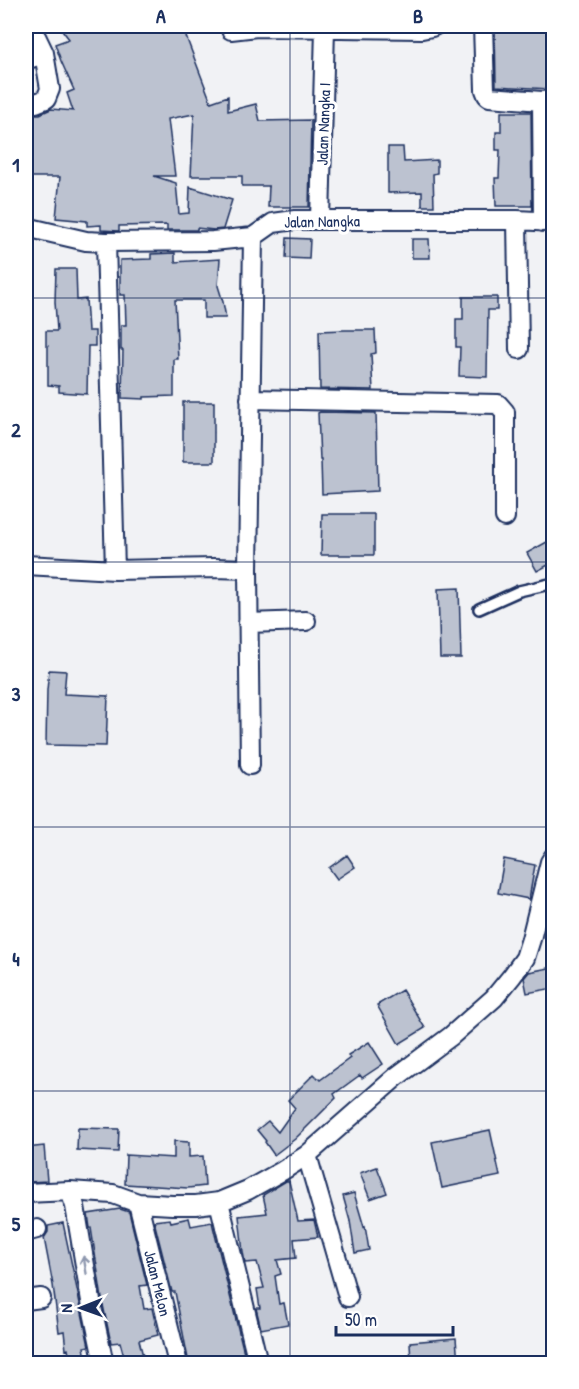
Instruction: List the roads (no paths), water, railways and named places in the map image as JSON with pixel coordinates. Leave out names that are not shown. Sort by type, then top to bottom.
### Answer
[{"type":"street","points":[[26,102],[36,103],[46,99],[50,89],[44,52],[31,26]]},
{"type":"street","points":[[231,30],[256,26],[422,29],[434,26]]},
{"type":"street","points":[[483,26],[487,95],[489,97],[548,100],[548,222]]},
{"type":"street","name":"Jalan Nangka I","points":[[320,220],[326,28]]},
{"type":"street","points":[[26,60],[44,52]]},
{"type":"street","name":"Jalan Nangka","points":[[26,226],[86,241],[106,242],[213,241],[252,237],[273,223],[294,220],[548,222]]},
{"type":"street","points":[[517,220],[519,349]]},
{"type":"street","points":[[250,765],[248,569],[252,237]]},
{"type":"street","points":[[106,242],[115,570]]},
{"type":"street","points":[[250,399],[498,404],[505,412],[505,517]]},
{"type":"street","points":[[26,565],[115,570],[248,569]]},
{"type":"street","points":[[248,623],[306,621]]},
{"type":"street","points":[[26,1193],[70,1191],[113,1194],[138,1203],[196,1205],[219,1202],[248,1190],[308,1155],[396,1077],[451,1036],[494,998],[525,958],[550,862],[554,856]]},
{"type":"street","points":[[308,1155],[348,1297]]},
{"type":"street","points":[[70,1191],[75,1206],[104,1364]]},
{"type":"street","points":[[219,1202],[255,1354]]},
{"type":"street","name":"Jalan Melon","points":[[138,1203],[177,1364]]},
{"type":"lane","points":[[479,609],[519,591],[554,583]]}]
